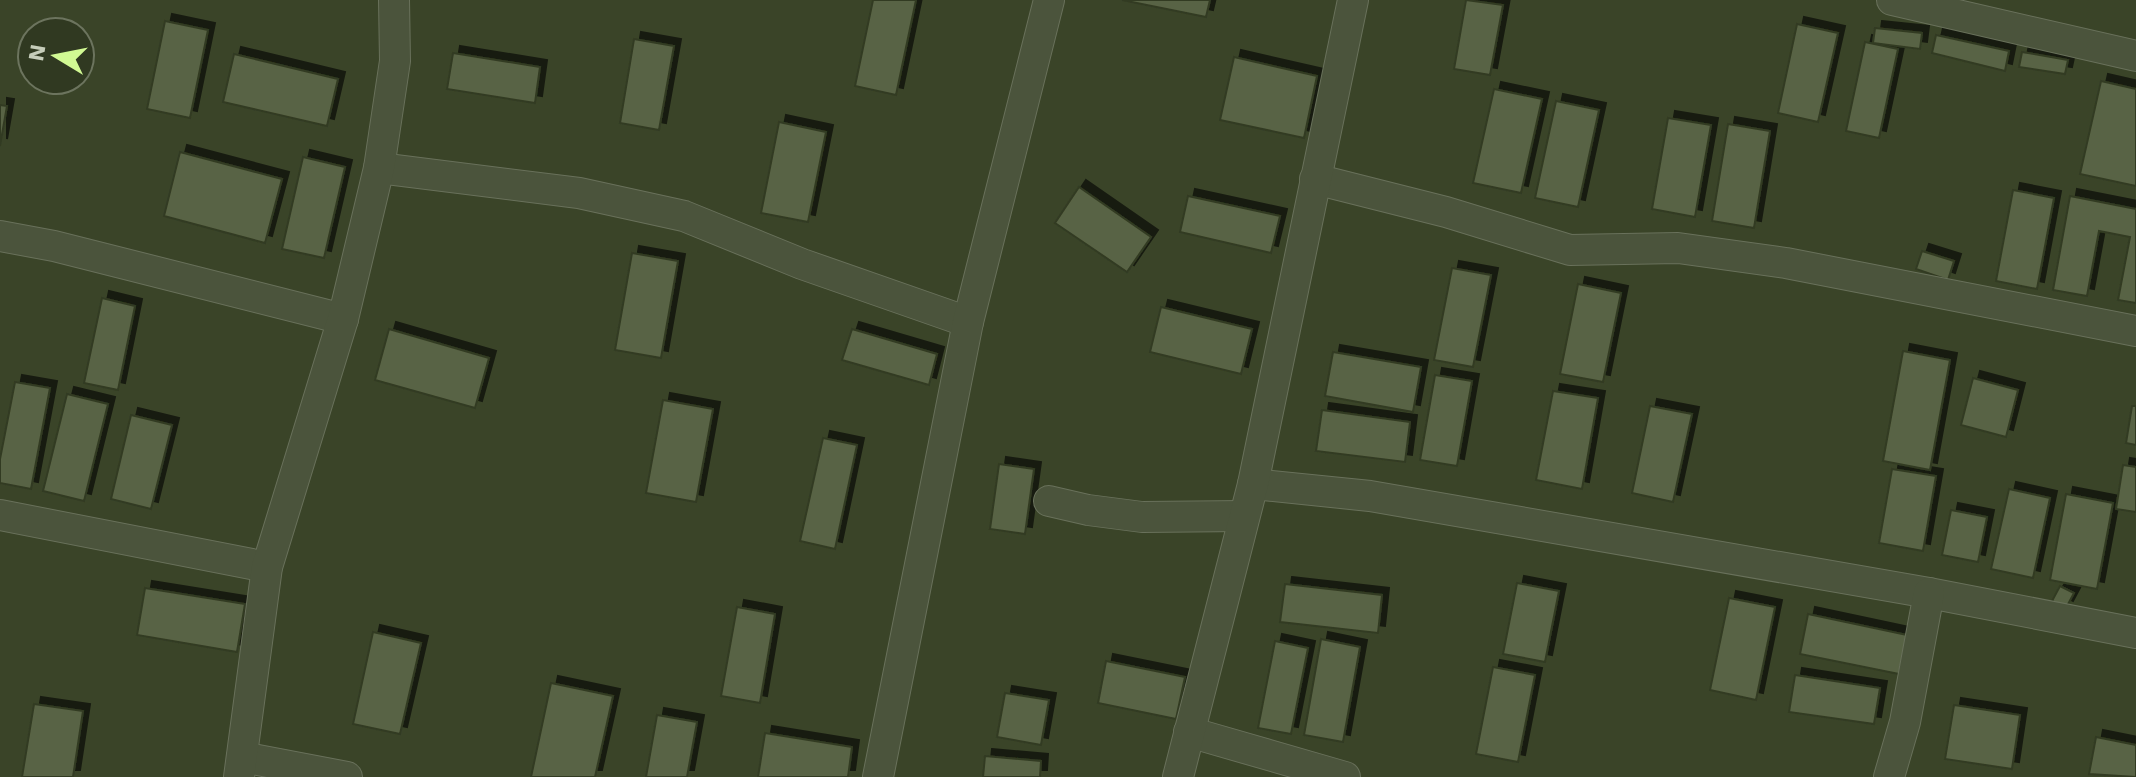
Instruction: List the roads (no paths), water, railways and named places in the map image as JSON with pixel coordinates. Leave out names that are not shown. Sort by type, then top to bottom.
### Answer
[{"type":"street","points":[[347,777],[241,767],[267,567],[343,319],[379,168],[395,61],[394,0]]},
{"type":"street","points":[[878,777],[968,322],[1049,0]]},
{"type":"street","points":[[1178,777],[1253,484],[1353,0]]},
{"type":"street","points":[[1892,0],[2136,56]]},
{"type":"street","points":[[379,168],[579,193],[684,216],[802,264],[968,322]]},
{"type":"street","points":[[1315,179],[1446,212],[1570,250],[1678,248],[1786,263],[2136,331]]},
{"type":"street","points":[[0,236],[54,246],[343,319]]},
{"type":"street","points":[[1253,484],[1370,496],[1929,593],[2136,633]]},
{"type":"street","points":[[1049,501],[1142,517],[1244,516]]},
{"type":"street","points":[[0,515],[267,567]]},
{"type":"street","points":[[1889,777],[1905,722],[1929,593]]},
{"type":"street","points":[[1189,732],[1345,777]]}]
